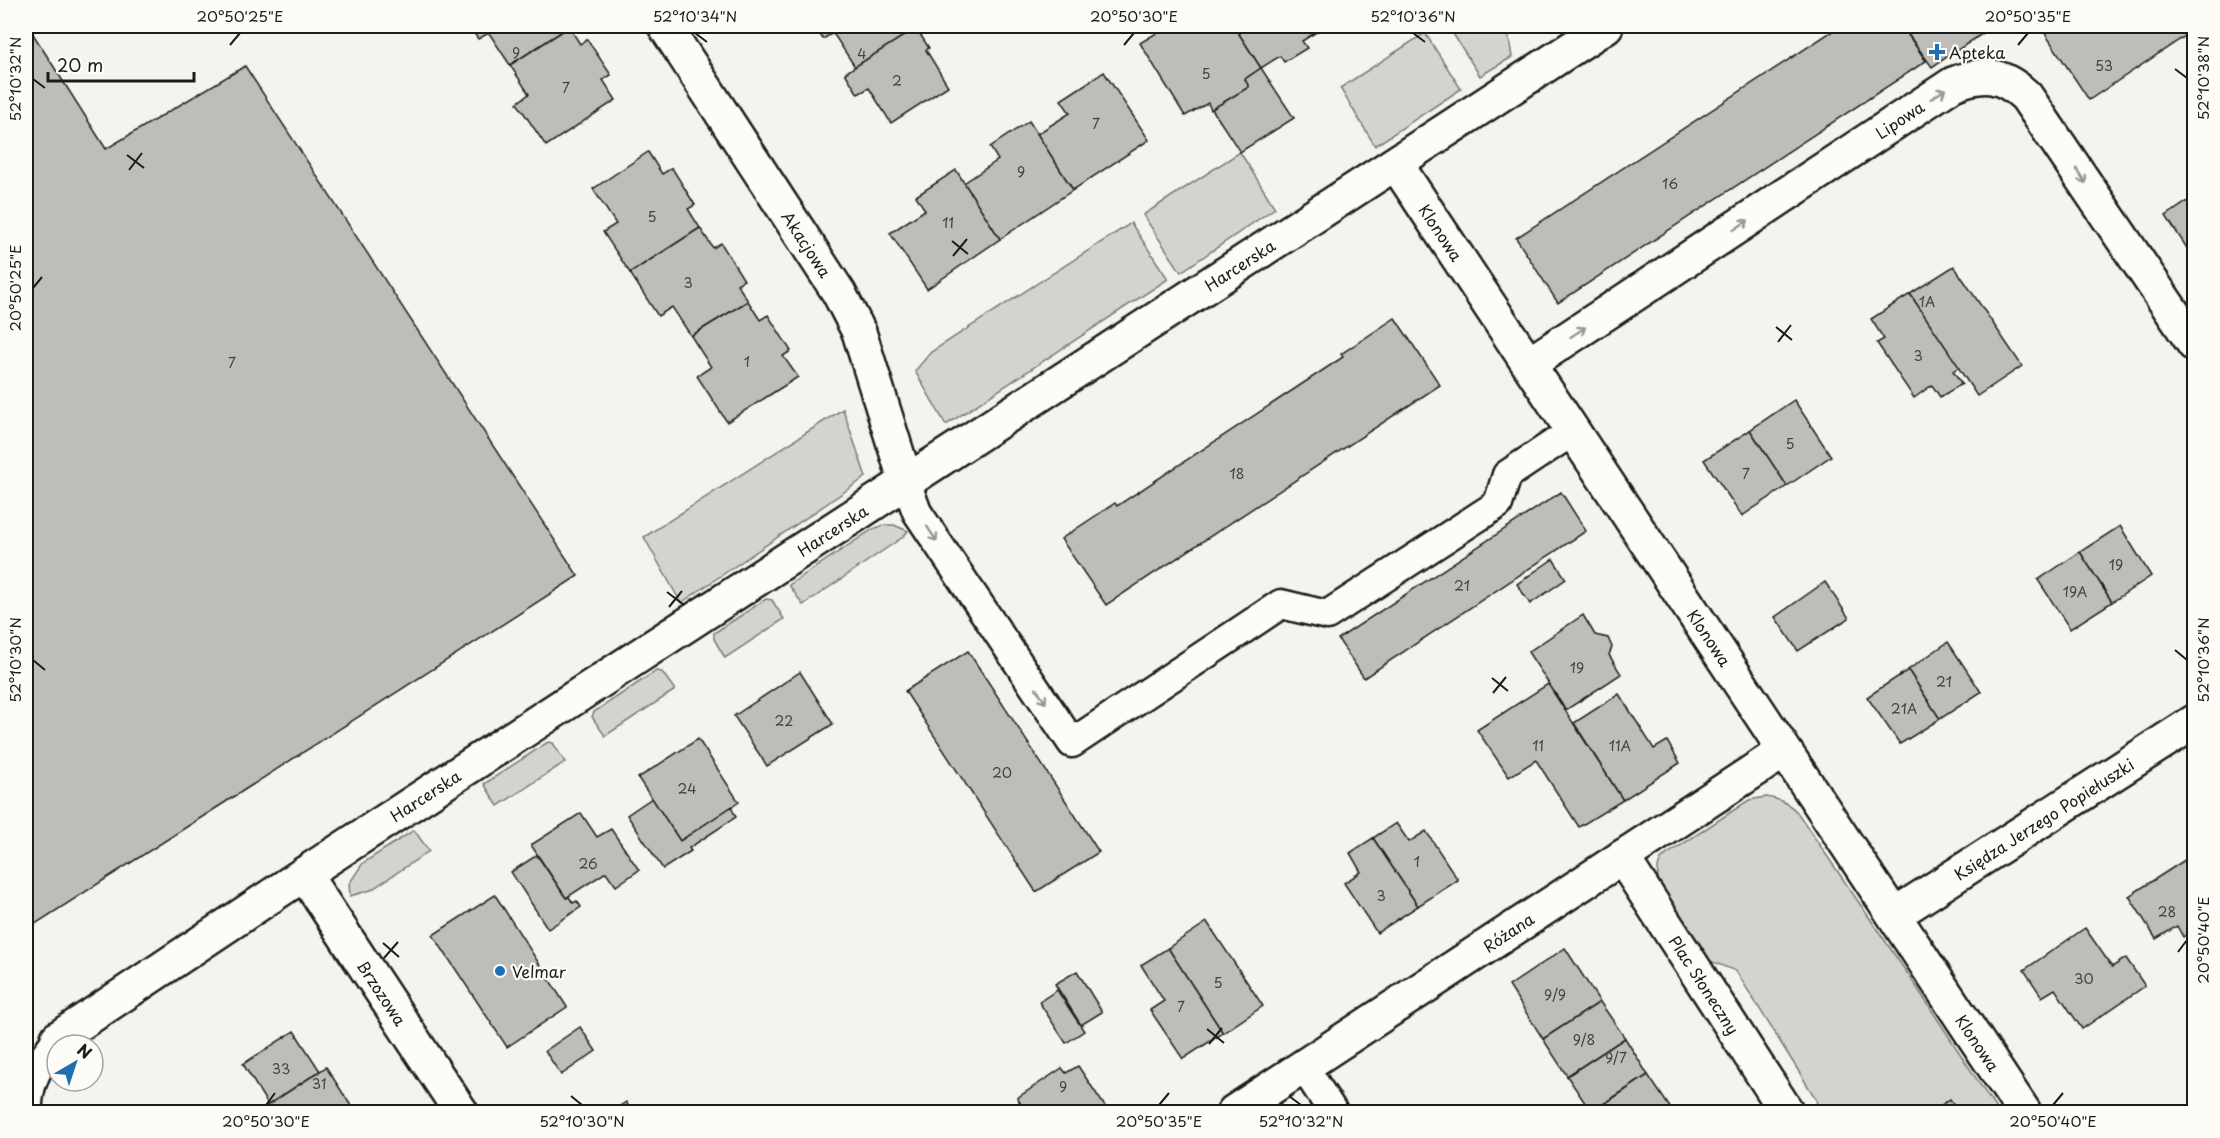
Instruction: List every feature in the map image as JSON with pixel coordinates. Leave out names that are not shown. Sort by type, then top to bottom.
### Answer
[{"type":"street","name":"Akacjowa","points":[[665,26],[839,293],[859,332],[906,482]]},
{"type":"street","name":"Harcerska","points":[[66,1033],[304,874],[1606,26]]},
{"type":"street","name":"Lipowa","points":[[1529,364],[1953,84],[1979,75],[2006,81],[2026,96],[2194,345]]},
{"type":"street","name":"Klonowa","points":[[1396,164],[2024,1113]]},
{"type":"street","name":"Księdza Jerzego Popiełuszki","points":[[1894,915],[2194,722]]},
{"type":"street","name":"Różana","points":[[1234,1113],[1784,751]]},
{"type":"street","name":"Plac Słoneczny","points":[[1622,857],[1787,1113]]},
{"type":"street","name":"Brzozowa","points":[[304,874],[461,1113]]},
{"type":"lane","points":[[906,482],[917,512],[1072,743],[1281,604],[1327,615],[1498,504],[1507,475],[1573,431]]},
{"type":"lane","points":[[28,1113],[31,1089],[38,1067],[45,1057]]},
{"type":"lane","points":[[1304,1067],[1333,1113]]},
{"type":"shaded area","points":[[1448,26],[1503,26],[1508,33],[1512,57],[1480,76]]},
{"type":"shaded area","points":[[1425,33],[1461,89],[1375,146],[1340,88]]},
{"type":"shaded area","points":[[1240,152],[1275,208],[1181,272],[1143,215]]},
{"type":"shaded area","points":[[1131,223],[1168,279],[946,425],[915,371],[931,352]]},
{"type":"shaded area","points":[[843,409],[866,477],[681,603],[644,537]]},
{"type":"shaded area","points":[[894,525],[908,531],[903,537],[803,605],[789,585],[873,529]]},
{"type":"shaded area","points":[[766,599],[772,600],[784,619],[725,658],[714,639],[714,633]]},
{"type":"shaded area","points":[[656,671],[662,672],[675,690],[605,736],[592,717],[594,712]]},
{"type":"shaded area","points":[[548,742],[553,743],[565,762],[498,806],[484,784]]},
{"type":"shaded area","points":[[1766,797],[1783,802],[1797,812],[1916,986],[1998,1112],[1818,1112],[1816,1099],[1736,971],[1705,959],[1661,890],[1658,877],[1659,865],[1663,857],[1749,800]]},
{"type":"shaded area","points":[[414,830],[429,851],[371,890],[350,896],[349,884],[363,863]]},
{"type":"building","points":[[26,26],[106,149],[245,66],[578,576],[26,930]]},
{"type":"building","points":[[469,26],[569,27],[510,65],[489,33],[478,39]]},
{"type":"building","points":[[814,26],[908,26],[912,31],[855,67],[833,33],[823,39]]},
{"type":"building","points":[[1168,26],[1234,26],[1261,68],[1245,79],[1249,87],[1211,110],[1208,103],[1185,116],[1140,43]]},
{"type":"building","points":[[1234,26],[1326,26],[1302,41],[1307,48],[1284,62],[1280,56],[1261,68]]},
{"type":"building","points":[[1412,26],[1430,26],[1418,34]]},
{"type":"building","points":[[1840,26],[1902,26],[1926,61],[1558,303],[1516,238]]},
{"type":"building","name":"Apteka","points":[[1902,26],[1994,26],[1932,67]]},
{"type":"building","points":[[2040,26],[2194,26],[2194,30],[2089,100]]},
{"type":"building","points":[[569,27],[580,44],[587,39],[611,75],[603,80],[616,100],[546,146],[517,103],[529,94],[510,65]]},
{"type":"building","points":[[916,28],[929,48],[926,50],[948,86],[891,123],[869,88],[858,94],[845,73]]},
{"type":"building","points":[[1261,68],[1294,118],[1240,152],[1212,109],[1249,87],[1245,79]]},
{"type":"building","points":[[1104,72],[1149,140],[1073,190],[1037,134],[1070,113],[1061,100]]},
{"type":"building","points":[[1029,121],[1073,190],[1000,239],[964,183],[998,160],[990,147]]},
{"type":"building","points":[[648,152],[662,174],[672,168],[695,205],[688,209],[700,228],[630,273],[603,232],[616,224],[593,189]]},
{"type":"building","points":[[956,170],[1000,239],[927,289],[890,233],[925,210],[916,196]]},
{"type":"building","points":[[2194,197],[2194,259],[2166,216]]},
{"type":"building","points":[[700,228],[713,248],[721,243],[744,280],[737,284],[748,301],[691,336],[672,307],[658,316],[630,273]]},
{"type":"building","points":[[1954,266],[2022,366],[1977,396],[1910,294]]},
{"type":"building","points":[[1910,294],[1959,367],[1953,371],[1962,384],[1940,397],[1932,385],[1914,398],[1877,343],[1884,339],[1871,319]]},
{"type":"building","points":[[748,301],[760,320],[768,315],[791,351],[783,356],[798,377],[727,422],[697,376],[711,367],[691,336]]},
{"type":"building","points":[[1395,318],[1440,385],[1106,605],[1061,539],[1115,503],[1117,506],[1343,357],[1341,354]]},
{"type":"building","points":[[1794,400],[1831,456],[1787,486],[1750,430]]},
{"type":"building","points":[[1750,430],[1787,486],[1742,516],[1704,460]]},
{"type":"building","points":[[1561,492],[1586,531],[1364,678],[1338,639]]},
{"type":"building","points":[[2120,526],[2151,576],[2112,602],[2080,552]]},
{"type":"building","points":[[2080,552],[2112,602],[2070,629],[2038,580]]},
{"type":"building","points":[[1553,559],[1566,579],[1530,604],[1517,584]]},
{"type":"building","points":[[1825,582],[1849,618],[1798,651],[1775,617]]},
{"type":"building","points":[[1583,615],[1595,635],[1608,638],[1612,647],[1609,655],[1621,674],[1566,710],[1528,652]]},
{"type":"building","points":[[1948,642],[1981,692],[1940,719],[1908,670]]},
{"type":"building","points":[[968,651],[1099,852],[1036,892],[905,691]]},
{"type":"building","points":[[1908,670],[1940,719],[1900,744],[1867,697]]},
{"type":"building","points":[[800,672],[833,724],[767,766],[734,716]]},
{"type":"building","points":[[1548,684],[1623,800],[1579,827],[1536,760],[1509,777],[1477,730]]},
{"type":"building","points":[[1619,694],[1654,749],[1667,741],[1680,763],[1623,800],[1574,723]]},
{"type":"building","points":[[698,739],[739,802],[680,841],[638,778]]},
{"type":"building","points":[[652,798],[680,841],[731,807],[736,817],[689,848],[691,851],[663,869],[627,815]]},
{"type":"building","points":[[581,813],[597,837],[611,829],[639,870],[616,886],[606,872],[566,898],[531,845]]},
{"type":"building","points":[[1396,823],[1409,842],[1426,831],[1458,880],[1418,906],[1373,838]]},
{"type":"building","points":[[1373,838],[1418,906],[1377,933],[1344,883],[1361,872],[1350,853]]},
{"type":"building","points":[[2194,854],[2194,929],[2183,937],[2177,926],[2156,939],[2129,896]]},
{"type":"building","points":[[537,855],[566,898],[569,897],[573,903],[577,901],[581,907],[548,929],[511,872]]},
{"type":"building","name":"Velmar","points":[[495,895],[567,1007],[507,1047],[433,935]]},
{"type":"building","points":[[1207,922],[1263,1006],[1223,1033],[1168,948]]},
{"type":"building","points":[[2085,928],[2112,967],[2126,958],[2145,986],[2082,1029],[2055,989],[2042,997],[2024,970]]},
{"type":"building","points":[[1168,948],[1223,1033],[1183,1059],[1150,1010],[1164,1001],[1141,965]]},
{"type":"building","points":[[1565,948],[1600,1002],[1543,1039],[1509,986]]},
{"type":"building","points":[[1077,971],[1102,1012],[1081,1025],[1055,984]]},
{"type":"building","points":[[1057,990],[1084,1031],[1066,1043],[1039,1002]]},
{"type":"building","points":[[1600,1002],[1625,1038],[1567,1076],[1543,1039]]},
{"type":"building","points":[[580,1027],[596,1051],[561,1075],[545,1051]]},
{"type":"building","points":[[294,1031],[320,1071],[268,1105],[243,1064]]},
{"type":"building","points":[[1625,1038],[1648,1075],[1591,1112],[1567,1076]]},
{"type":"building","points":[[1078,1066],[1108,1111],[1026,1112],[1017,1098],[1062,1068],[1066,1073]]},
{"type":"building","points":[[326,1067],[355,1112],[270,1112],[266,1106]]},
{"type":"building","points":[[1648,1075],[1673,1112],[1592,1112]]},
{"type":"building","points":[[1950,1099],[1959,1112],[1935,1112],[1934,1110]]},
{"type":"building","points":[[626,1102],[632,1112],[611,1112]]},
{"type":"place","name":"Apteka","points":[[1937,52]]},
{"type":"place","name":"Velmar","points":[[500,971]]}]
